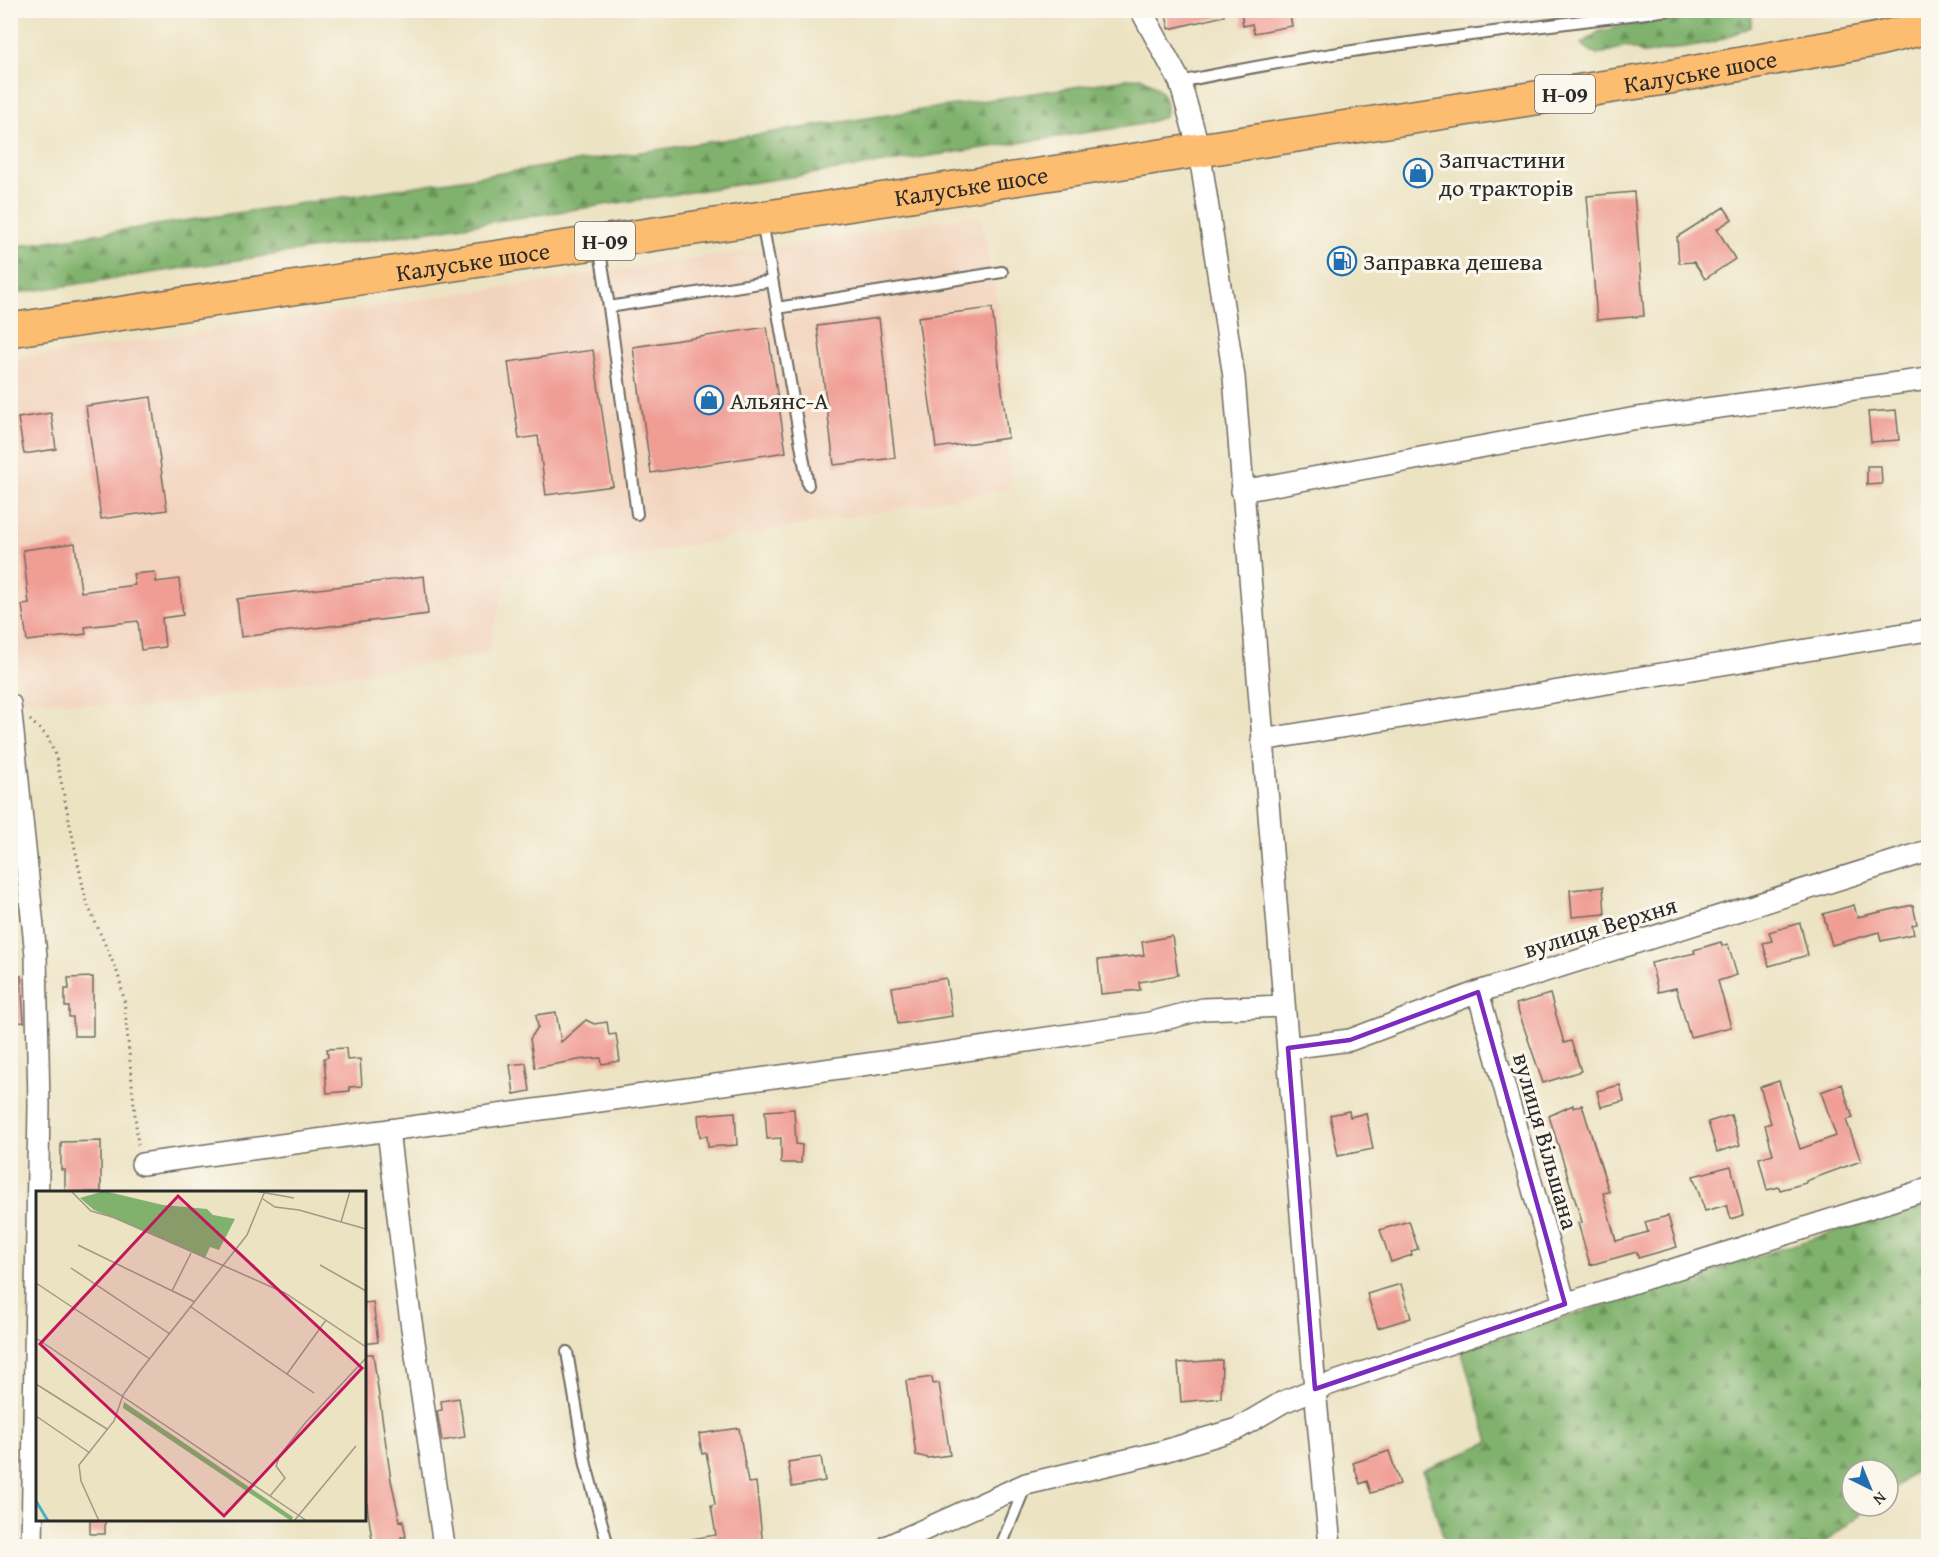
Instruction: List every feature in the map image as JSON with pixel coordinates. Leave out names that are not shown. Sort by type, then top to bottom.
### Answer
[{"type":"main road","name":"Калуське шосе","points":[[10,330],[762,218],[1658,79],[1874,40],[1929,27]]},
{"type":"street","points":[[1141,10],[1180,82],[1199,149],[1233,377],[1315,1389],[1330,1546]]},
{"type":"street","points":[[1242,491],[1631,419],[1929,379]]},
{"type":"street","points":[[1262,740],[1929,630]]},
{"type":"street","points":[[11,709],[36,955],[39,1105],[38,1191]]},
{"type":"street","name":"вулиця Верхня","points":[[1288,1048],[1350,1040],[1478,992],[1929,851]]},
{"type":"street","name":"вулиця Вільшана","points":[[1478,992],[1565,1304]]},
{"type":"street","points":[[142,1164],[1150,1023],[1203,1009],[1284,1006]]},
{"type":"street","points":[[388,1130],[408,1301],[444,1546]]},
{"type":"street","points":[[888,1546],[1026,1484],[1161,1452],[1237,1429],[1284,1402],[1315,1389],[1565,1304],[1929,1189]]},
{"type":"street","points":[[32,1546],[36,1294]]},
{"type":"lane","points":[[1180,82],[1289,61],[1668,10]]},
{"type":"lane","points":[[762,218],[808,485]]},
{"type":"lane","points":[[598,242],[637,514]]},
{"type":"lane","points":[[777,308],[1002,272]]},
{"type":"lane","points":[[609,307],[772,281]]},
{"type":"lane","points":[[567,1352],[586,1465],[608,1546]]},
{"type":"lane","points":[[1001,1546],[1026,1484]]},
{"type":"path","points":[[11,709],[34,722],[47,736],[56,757],[87,901],[118,974],[124,999],[134,1085],[135,1132],[142,1164]]},
{"type":"highlighted area","points":[[1478,992],[1565,1304],[1315,1389],[1288,1048],[1350,1040]]},
{"type":"shaded area","points":[[980,214],[999,308],[1012,488],[507,578],[487,654],[142,708],[21,699],[10,615],[10,360],[789,245]]},
{"type":"green space","points":[[1738,10],[1748,11],[1752,18],[1751,27],[1714,42],[1645,54],[1626,46],[1597,55],[1581,44],[1600,31],[1650,21],[1689,20]]},
{"type":"green space","points":[[1140,77],[1161,92],[1166,109],[1165,117],[1143,124],[11,294],[11,247]]},
{"type":"green space","points":[[1928,1202],[1928,1461],[1900,1483],[1900,1458],[1840,1458],[1840,1518],[1856,1518],[1820,1546],[1446,1546],[1423,1471],[1489,1442],[1461,1350]]},
{"type":"building","points":[[1165,10],[1224,10],[1224,16],[1169,29]]},
{"type":"building","points":[[1241,10],[1289,10],[1292,26],[1254,33],[1252,24],[1243,26]]},
{"type":"building","points":[[1634,192],[1644,316],[1597,320],[1587,196]]},
{"type":"building","points":[[1724,207],[1732,219],[1717,229],[1735,259],[1705,279],[1694,262],[1679,263],[1677,237]]},
{"type":"building","points":[[992,308],[1008,438],[936,448],[918,317]]},
{"type":"building","points":[[879,318],[895,458],[834,465],[817,326]]},
{"type":"building","name":"Альянс-А","points":[[767,327],[786,452],[651,473],[633,347]]},
{"type":"building","points":[[593,350],[613,486],[546,495],[538,436],[519,439],[508,362]]},
{"type":"building","points":[[151,397],[167,510],[101,519],[86,406]]},
{"type":"building","points":[[1896,410],[1899,440],[1871,442],[1868,412]]},
{"type":"building","points":[[51,413],[56,449],[24,454],[18,418]]},
{"type":"building","points":[[1867,466],[1881,466],[1882,484],[1867,485]]},
{"type":"building","points":[[75,543],[81,592],[135,585],[133,574],[155,572],[156,582],[179,579],[183,615],[162,618],[165,647],[141,650],[138,621],[85,627],[86,634],[27,641],[22,605],[29,604],[23,550]]},
{"type":"building","points":[[424,576],[428,614],[241,637],[237,599]]},
{"type":"building","points":[[1603,887],[1605,914],[1572,917],[1570,890]]},
{"type":"building","points":[[1854,905],[1857,917],[1913,905],[1917,924],[1912,925],[1914,934],[1881,941],[1879,932],[1832,945],[1823,914]]},
{"type":"building","points":[[1800,923],[1808,955],[1769,966],[1763,943],[1772,941],[1769,932]]},
{"type":"building","points":[[1172,936],[1178,975],[1139,982],[1140,990],[1101,994],[1098,960],[1144,955],[1142,942]]},
{"type":"building","points":[[1721,942],[1722,946],[1728,944],[1737,975],[1718,981],[1731,1027],[1690,1037],[1676,988],[1658,992],[1651,963],[1695,953],[1694,950]]},
{"type":"building","points":[[21,976],[24,1022],[10,1023],[10,977]]},
{"type":"building","points":[[93,977],[93,1036],[74,1036],[73,1017],[69,1017],[69,1007],[65,1007],[65,989],[69,989],[68,978]]},
{"type":"building","points":[[946,978],[952,1016],[898,1024],[892,987]]},
{"type":"building","points":[[1550,994],[1564,1043],[1571,1041],[1581,1071],[1543,1083],[1516,1004]]},
{"type":"building","points":[[556,1012],[561,1042],[586,1020],[594,1024],[607,1022],[609,1035],[616,1034],[620,1061],[602,1064],[601,1058],[584,1059],[535,1068],[530,1039],[538,1027],[536,1015]]},
{"type":"building","points":[[346,1048],[347,1060],[360,1059],[362,1086],[349,1087],[350,1091],[327,1093],[324,1058],[328,1057],[327,1049]]},
{"type":"building","points":[[526,1063],[530,1091],[514,1094],[510,1065]]},
{"type":"building","points":[[1779,1081],[1800,1149],[1836,1136],[1821,1092],[1842,1084],[1853,1118],[1846,1120],[1861,1161],[1806,1181],[1806,1183],[1780,1190],[1779,1187],[1767,1190],[1759,1158],[1773,1154],[1765,1125],[1771,1123],[1760,1087]]},
{"type":"building","points":[[1620,1085],[1624,1101],[1601,1107],[1597,1091]]},
{"type":"building","points":[[1573,1105],[1573,1108],[1582,1105],[1609,1192],[1603,1193],[1616,1241],[1648,1232],[1645,1222],[1668,1216],[1677,1247],[1638,1258],[1637,1252],[1590,1265],[1578,1223],[1582,1222],[1549,1116]]},
{"type":"building","points":[[794,1109],[796,1144],[802,1145],[801,1163],[781,1163],[781,1138],[767,1139],[765,1111]]},
{"type":"building","points":[[1349,1111],[1350,1117],[1366,1113],[1373,1149],[1338,1156],[1330,1115]]},
{"type":"building","points":[[735,1112],[737,1145],[708,1147],[707,1136],[700,1137],[698,1115]]},
{"type":"building","points":[[1731,1115],[1740,1145],[1717,1152],[1708,1122]]},
{"type":"building","points":[[101,1141],[101,1191],[65,1191],[65,1170],[61,1170],[61,1142]]},
{"type":"building","points":[[1731,1166],[1743,1215],[1731,1219],[1727,1205],[1705,1211],[1693,1176]]},
{"type":"building","points":[[1409,1221],[1418,1249],[1411,1251],[1412,1255],[1391,1262],[1380,1230]]},
{"type":"building","points":[[1401,1284],[1411,1318],[1378,1328],[1367,1294]]},
{"type":"building","points":[[373,1302],[378,1342],[366,1344],[366,1303]]},
{"type":"building","points":[[366,1354],[373,1354],[391,1480],[406,1537],[401,1537],[402,1546],[373,1546],[366,1498]]},
{"type":"building","points":[[1222,1360],[1221,1398],[1181,1402],[1178,1363]]},
{"type":"building","points":[[932,1377],[933,1384],[939,1383],[950,1455],[928,1458],[916,1455],[906,1381]]},
{"type":"building","points":[[459,1398],[465,1437],[442,1441],[437,1411],[442,1410],[441,1401]]},
{"type":"building","points":[[739,1428],[748,1483],[756,1482],[763,1546],[692,1546],[691,1539],[716,1535],[711,1506],[715,1505],[710,1471],[706,1453],[702,1454],[699,1434]]},
{"type":"building","points":[[1389,1451],[1400,1484],[1371,1493],[1367,1481],[1360,1484],[1353,1463]]},
{"type":"building","points":[[821,1457],[825,1481],[792,1487],[788,1462]]},
{"type":"building","points":[[90,1521],[105,1521],[105,1534],[90,1534]]},
{"type":"place","name":"Запчастини до тракторів","points":[[1418,173]]},
{"type":"place","name":"Заправка дешева","points":[[1342,261]]},
{"type":"place","name":"Альянс-А","points":[[709,400]]}]
